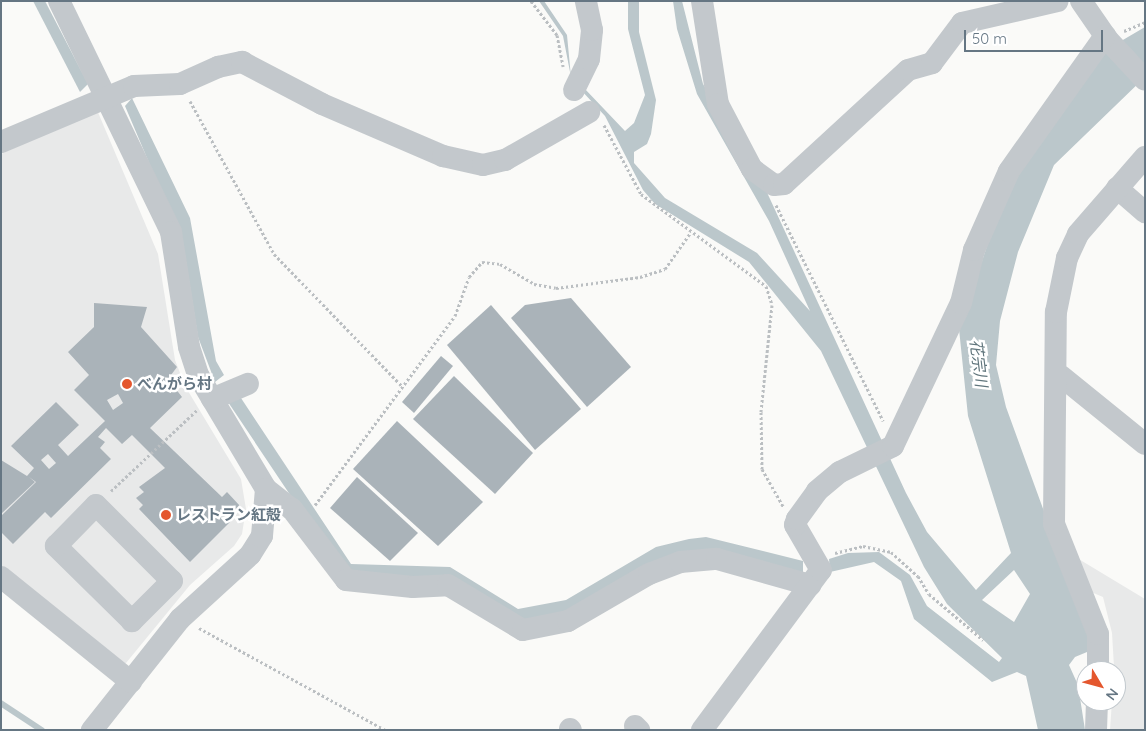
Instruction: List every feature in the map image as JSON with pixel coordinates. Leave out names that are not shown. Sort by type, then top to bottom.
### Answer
[{"type":"street","points":[[59,1],[108,97],[170,232],[189,347],[207,402],[266,488],[292,509],[346,580],[413,587],[448,585],[523,630],[568,621],[649,574],[680,562],[717,559],[810,585]]},
{"type":"street","points":[[574,90],[589,58],[592,30],[586,1]]},
{"type":"street","points":[[702,1],[718,104],[752,169],[770,183],[784,184],[908,70],[932,63],[962,23],[1058,1]]},
{"type":"street","points":[[1081,1],[1106,38],[1145,80]]},
{"type":"street","points":[[702,730],[821,570],[814,561],[795,525],[817,491],[840,472],[893,446],[961,303],[974,250],[1009,171],[1106,38]]},
{"type":"street","points":[[1,142],[134,86],[180,84],[218,67],[242,62],[322,104],[444,156],[483,165],[505,160],[589,112]]},
{"type":"street","points":[[1098,661],[1098,634],[1054,524],[1055,329],[1067,258],[1078,234],[1145,157]]},
{"type":"street","points":[[1118,188],[1145,212]]},
{"type":"street","points":[[1061,376],[1142,438]]},
{"type":"street","points":[[207,402],[248,384]]},
{"type":"street","points":[[92,730],[176,624],[250,555],[262,536],[266,488]]},
{"type":"street","points":[[96,505],[172,581],[132,621],[56,546],[96,505]]},
{"type":"street","points":[[1,577],[131,682]]},
{"type":"street","points":[[148,605],[176,624]]},
{"type":"street","points":[[1096,730],[1097,711]]},
{"type":"path","points":[[531,1],[557,35],[564,77],[574,90]]},
{"type":"path","points":[[180,84],[274,254],[402,386]]},
{"type":"path","points":[[589,112],[600,119],[614,141],[630,181],[641,194],[766,286],[772,305],[761,403],[762,469],[795,525]]},
{"type":"path","points":[[770,183],[773,200],[893,446]]},
{"type":"path","points":[[317,504],[455,316],[469,277],[482,262],[500,264],[534,284],[556,288],[640,277],[665,269],[691,232]]},
{"type":"path","points":[[96,505],[207,402]]},
{"type":"path","points":[[814,561],[864,546],[891,552],[918,576],[929,594],[983,640]]},
{"type":"path","points":[[176,624],[385,730]]},
{"type":"shaded area","name":"べんがら村","points":[[97,110],[158,254],[175,360],[185,386],[241,479],[246,509],[242,534],[234,546],[190,585],[126,663],[116,666],[1,571],[1,154]]},
{"type":"shaded area","points":[[1072,555],[1145,599],[1145,730],[1110,730],[1111,711],[1126,711],[1126,661],[1114,661],[1112,633],[1103,597],[1091,592]]},
{"type":"water","points":[[33,1],[45,1],[88,84],[80,92]]},
{"type":"water","points":[[539,1],[544,1],[567,35],[571,77],[563,36]]},
{"type":"water","name":"花宗川","points":[[628,1],[639,1],[639,32],[656,100],[651,134],[647,144],[634,152],[634,163],[665,198],[757,253],[810,311],[769,221],[697,94],[677,29],[673,1],[682,1],[703,84],[764,186],[906,493],[927,532],[976,590],[1011,553],[968,416],[959,329],[1008,184],[1099,54],[1145,27],[1145,77],[1054,165],[1018,252],[1000,321],[996,365],[1006,407],[1089,635],[1087,652],[1075,657],[1069,665],[1076,681],[1076,711],[1082,711],[1085,730],[1038,730],[1026,676],[1017,672],[992,682],[914,619],[901,581],[874,562],[830,572],[829,559],[848,553],[879,552],[910,575],[927,606],[999,662],[1002,658],[947,604],[924,567],[821,351],[749,262],[655,204],[643,190],[605,116],[581,90],[584,88],[625,131],[634,123],[645,95],[628,29]],"holes":[[[1014,570],[1030,594],[1014,622],[982,600]]]},
{"type":"water","points":[[132,98],[190,218],[216,361],[224,375],[215,382],[198,337],[183,243],[125,106]]},
{"type":"water","points":[[239,395],[351,564],[450,567],[518,609],[566,600],[656,547],[689,539],[706,537],[803,561],[803,573],[722,555],[572,612],[518,623],[460,587],[339,568],[228,402]]},
{"type":"building","points":[[571,298],[631,367],[587,407],[511,318],[525,305]]},
{"type":"building","points":[[94,303],[147,307],[141,327],[177,367],[168,379],[182,397],[150,428],[222,497],[227,492],[240,506],[230,516],[233,519],[190,562],[139,509],[143,505],[136,498],[144,492],[139,487],[165,468],[132,435],[122,444],[106,428],[98,437],[105,442],[100,448],[111,459],[51,518],[45,512],[13,544],[1,532],[1,516],[36,482],[29,477],[35,482],[1,514],[1,460],[27,476],[34,468],[11,446],[56,402],[79,425],[58,445],[68,456],[105,421],[74,390],[89,375],[68,352],[94,327]],"holes":[[[118,394],[123,403],[113,410],[107,400]],[[48,454],[56,463],[49,469],[41,460]]]},
{"type":"building","points":[[491,305],[581,409],[535,450],[447,345]]},
{"type":"building","points":[[441,356],[453,366],[414,413],[402,402]]},
{"type":"building","points":[[454,376],[533,453],[495,494],[413,419]]},
{"type":"building","points":[[397,421],[483,502],[438,546],[353,469]]},
{"type":"building","points":[[357,477],[418,533],[390,561],[330,508]]},
{"type":"waterway","points":[[1,703],[42,730]]},
{"type":"place","name":"べんがら村","points":[[127,384]]},
{"type":"place","name":"レストラン紅殻","points":[[166,515]]}]
